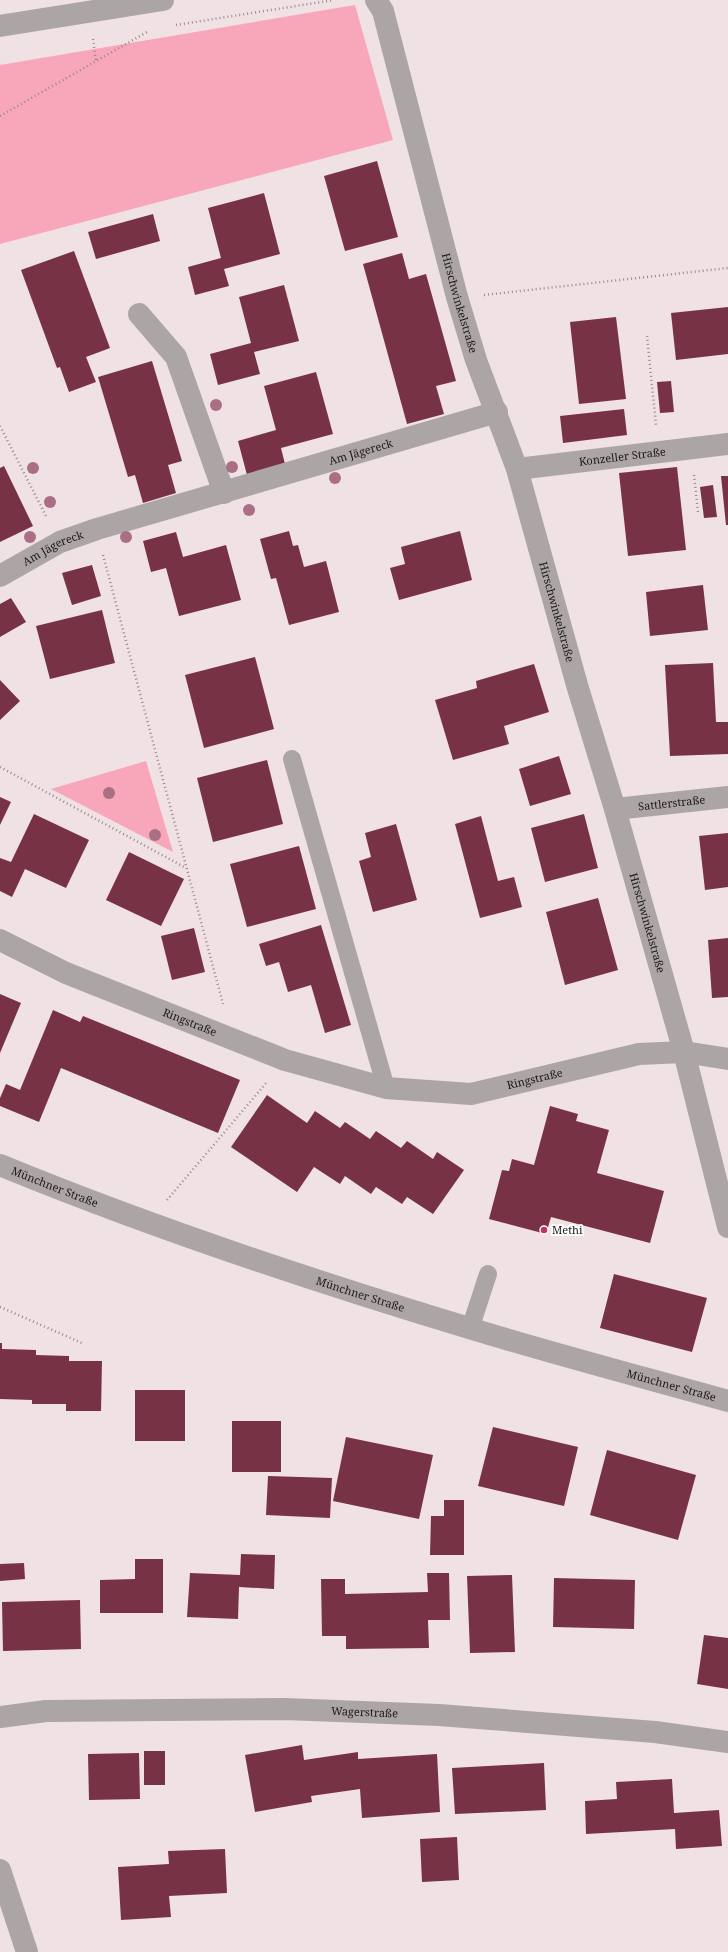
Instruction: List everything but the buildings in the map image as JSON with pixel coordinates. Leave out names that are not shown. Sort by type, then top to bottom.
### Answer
[{"type":"street","points":[[0,26],[163,0]]},
{"type":"street","name":"Hirschwinkelstraße","points":[[376,0],[383,11],[457,298],[476,360],[518,468],[577,685],[615,809],[684,1052],[728,1227]]},
{"type":"street","points":[[139,314],[176,357],[224,493]]},
{"type":"street","name":"Am Jägereck","points":[[0,576],[60,542],[97,529],[497,412]]},
{"type":"street","name":"Konzeller Straße","points":[[518,468],[728,444]]},
{"type":"street","name":"Sattlerstraße","points":[[615,809],[728,797]]},
{"type":"street","name":"Ringstraße","points":[[0,940],[66,973],[232,1040],[285,1060],[386,1088],[471,1094],[639,1054],[684,1052],[728,1059]]},
{"type":"street","name":"Münchner Straße","points":[[0,1165],[153,1225],[337,1287],[470,1329],[728,1401]]},
{"type":"street","name":"Wagerstraße","points":[[0,1717],[46,1711],[293,1709],[439,1715],[655,1732],[728,1742]]},
{"type":"street","points":[[0,1870],[27,1952]]},
{"type":"lane","points":[[292,759],[386,1088]]},
{"type":"lane","points":[[470,1329],[488,1274]]},
{"type":"path","points":[[0,116],[153,29]]},
{"type":"path","points":[[457,298],[728,268]]},
{"type":"path","points":[[647,336],[659,452]]},
{"type":"path","points":[[0,426],[60,542]]},
{"type":"path","points":[[691,449],[698,512]]},
{"type":"path","points":[[97,529],[232,1040]]},
{"type":"path","points":[[0,767],[186,868]]},
{"type":"path","points":[[153,1225],[162,1206],[285,1060]]},
{"type":"path","points":[[0,1307],[82,1344]]},
{"type":"shaded area","points":[[355,5],[393,140],[0,244],[0,65]]},
{"type":"shaded area","points":[[146,761],[173,852],[51,789]]},
{"type":"place","name":"Methi","points":[[544,1230]]}]
